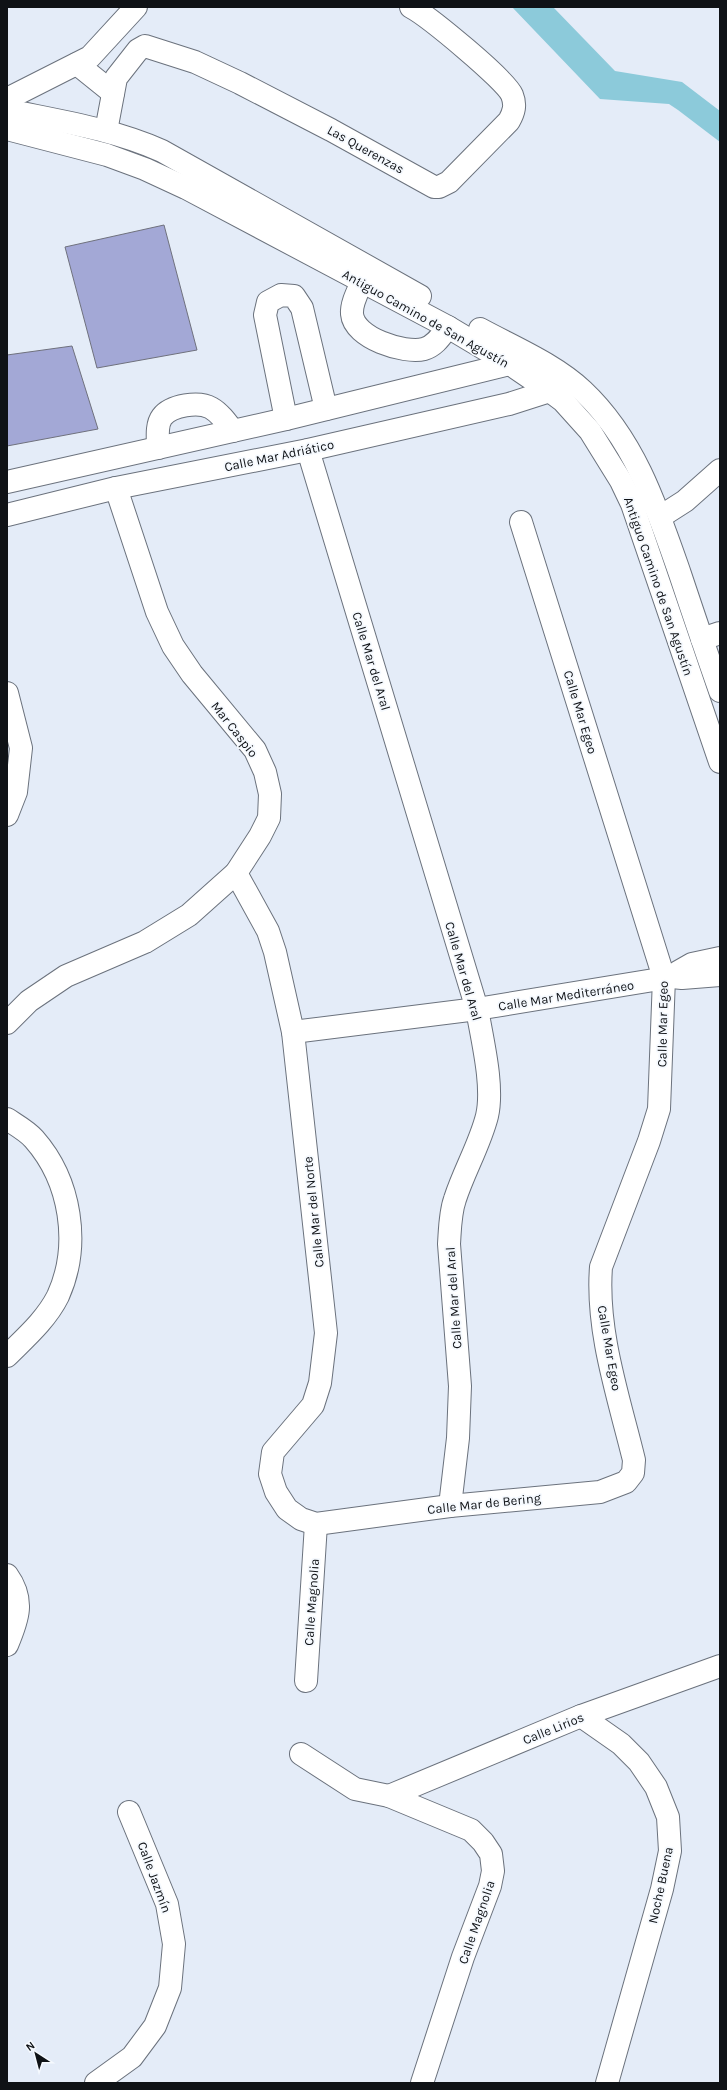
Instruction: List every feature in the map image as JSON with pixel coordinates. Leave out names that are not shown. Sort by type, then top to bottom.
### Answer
[{"type":"street","points":[[7,99],[90,57],[136,7]]},
{"type":"street","name":"Las Querenzas","points":[[106,131],[116,78],[138,50],[145,46],[196,62],[240,83],[434,186],[439,187],[449,182],[509,121],[514,112],[514,101],[512,93],[505,84],[443,29],[411,7]]},
{"type":"street","points":[[77,64],[113,93]]},
{"type":"street","name":"Antiguo Camino de San Agustín","points":[[7,110],[106,131],[145,143],[162,151],[503,360],[563,401],[590,432],[621,481],[632,504],[720,762]]},
{"type":"street","name":"Antiguo Camino de San Agustín","points":[[7,129],[106,155],[145,169],[186,188],[454,331],[503,360],[552,367],[573,383],[600,408],[624,440],[641,472],[711,636],[720,691]]},
{"type":"street","points":[[362,282],[352,313],[356,324],[369,336],[379,342],[413,350],[432,346],[454,331],[470,353],[468,365],[439,382]]},
{"type":"street","points":[[286,419],[270,350],[265,315],[268,302],[281,294],[294,296],[302,308],[336,407]]},
{"type":"street","points":[[7,482],[286,419],[439,382],[503,360],[552,367]]},
{"type":"street","points":[[336,407],[380,406],[503,360]]},
{"type":"street","name":"Calle Mar Adriático","points":[[7,515],[116,488],[308,450],[509,404],[551,392],[573,383]]},
{"type":"street","points":[[158,448],[158,429],[162,417],[177,408],[196,404],[212,408],[233,431]]},
{"type":"street","name":"Calle Mar del Aral","points":[[308,450],[477,1009],[486,1064],[488,1096],[487,1115],[454,1200],[450,1221],[449,1244],[460,1386],[458,1438],[450,1506]]},
{"type":"street","points":[[660,517],[684,501],[720,470]]},
{"type":"street","name":"Mar Caspio","points":[[7,1023],[29,1001],[66,976],[145,942],[189,914],[236,873],[260,836],[269,818],[270,794],[265,772],[255,750],[192,674],[173,646],[157,612],[116,488]]},
{"type":"street","name":"Calle Mar Egeo","points":[[521,522],[668,978],[659,1109],[649,1141],[601,1267],[599,1288],[604,1333],[634,1460]]},
{"type":"street","points":[[7,693],[21,748],[16,792],[7,815]]},
{"type":"street","name":"Calle Mar del Norte","points":[[236,873],[268,931],[275,952],[293,1032],[326,1333],[320,1384],[313,1405],[273,1452],[270,1474],[276,1492],[288,1509],[301,1519],[316,1524]]},
{"type":"street","name":"Calle Mar Mediterráneo","points":[[668,978],[692,964],[720,958]]},
{"type":"street","name":"Calle Mar Mediterráneo","points":[[293,1032],[477,1009],[668,978],[720,975]]},
{"type":"street","points":[[7,1119],[33,1138],[55,1169],[66,1203],[72,1239],[67,1269],[58,1296],[42,1321],[7,1356]]},
{"type":"street","name":"Calle Mar de Bering","points":[[316,1524],[450,1506],[600,1492],[626,1482],[633,1473],[634,1460]]},
{"type":"street","name":"Calle Magnolia","points":[[306,1681],[316,1524]]},
{"type":"street","points":[[7,1575],[13,1584],[19,1601],[14,1628],[7,1645]]},
{"type":"street","name":"Calle Lirios","points":[[389,1796],[581,1716],[720,1666]]},
{"type":"street","name":"Noche Buena","points":[[581,1716],[621,1744],[639,1762],[656,1787],[668,1817],[670,1851],[662,1889],[607,2083]]},
{"type":"street","name":"Calle Magnolia","points":[[301,1754],[355,1789],[389,1796],[471,1830],[483,1842],[491,1854],[493,1865],[490,1886],[463,1957],[422,2083]]},
{"type":"street","name":"Calle Jazmín","points":[[96,2083],[132,2057],[155,2026],[170,1988],[174,1944],[167,1904],[129,1812]]},
{"type":"water","points":[[512,7],[553,7],[615,71],[682,82],[720,111],[720,142],[669,104],[600,99]]},
{"type":"building","points":[[164,225],[197,350],[97,368],[65,247]]},
{"type":"building","points":[[72,346],[98,429],[7,446],[7,355]]}]
